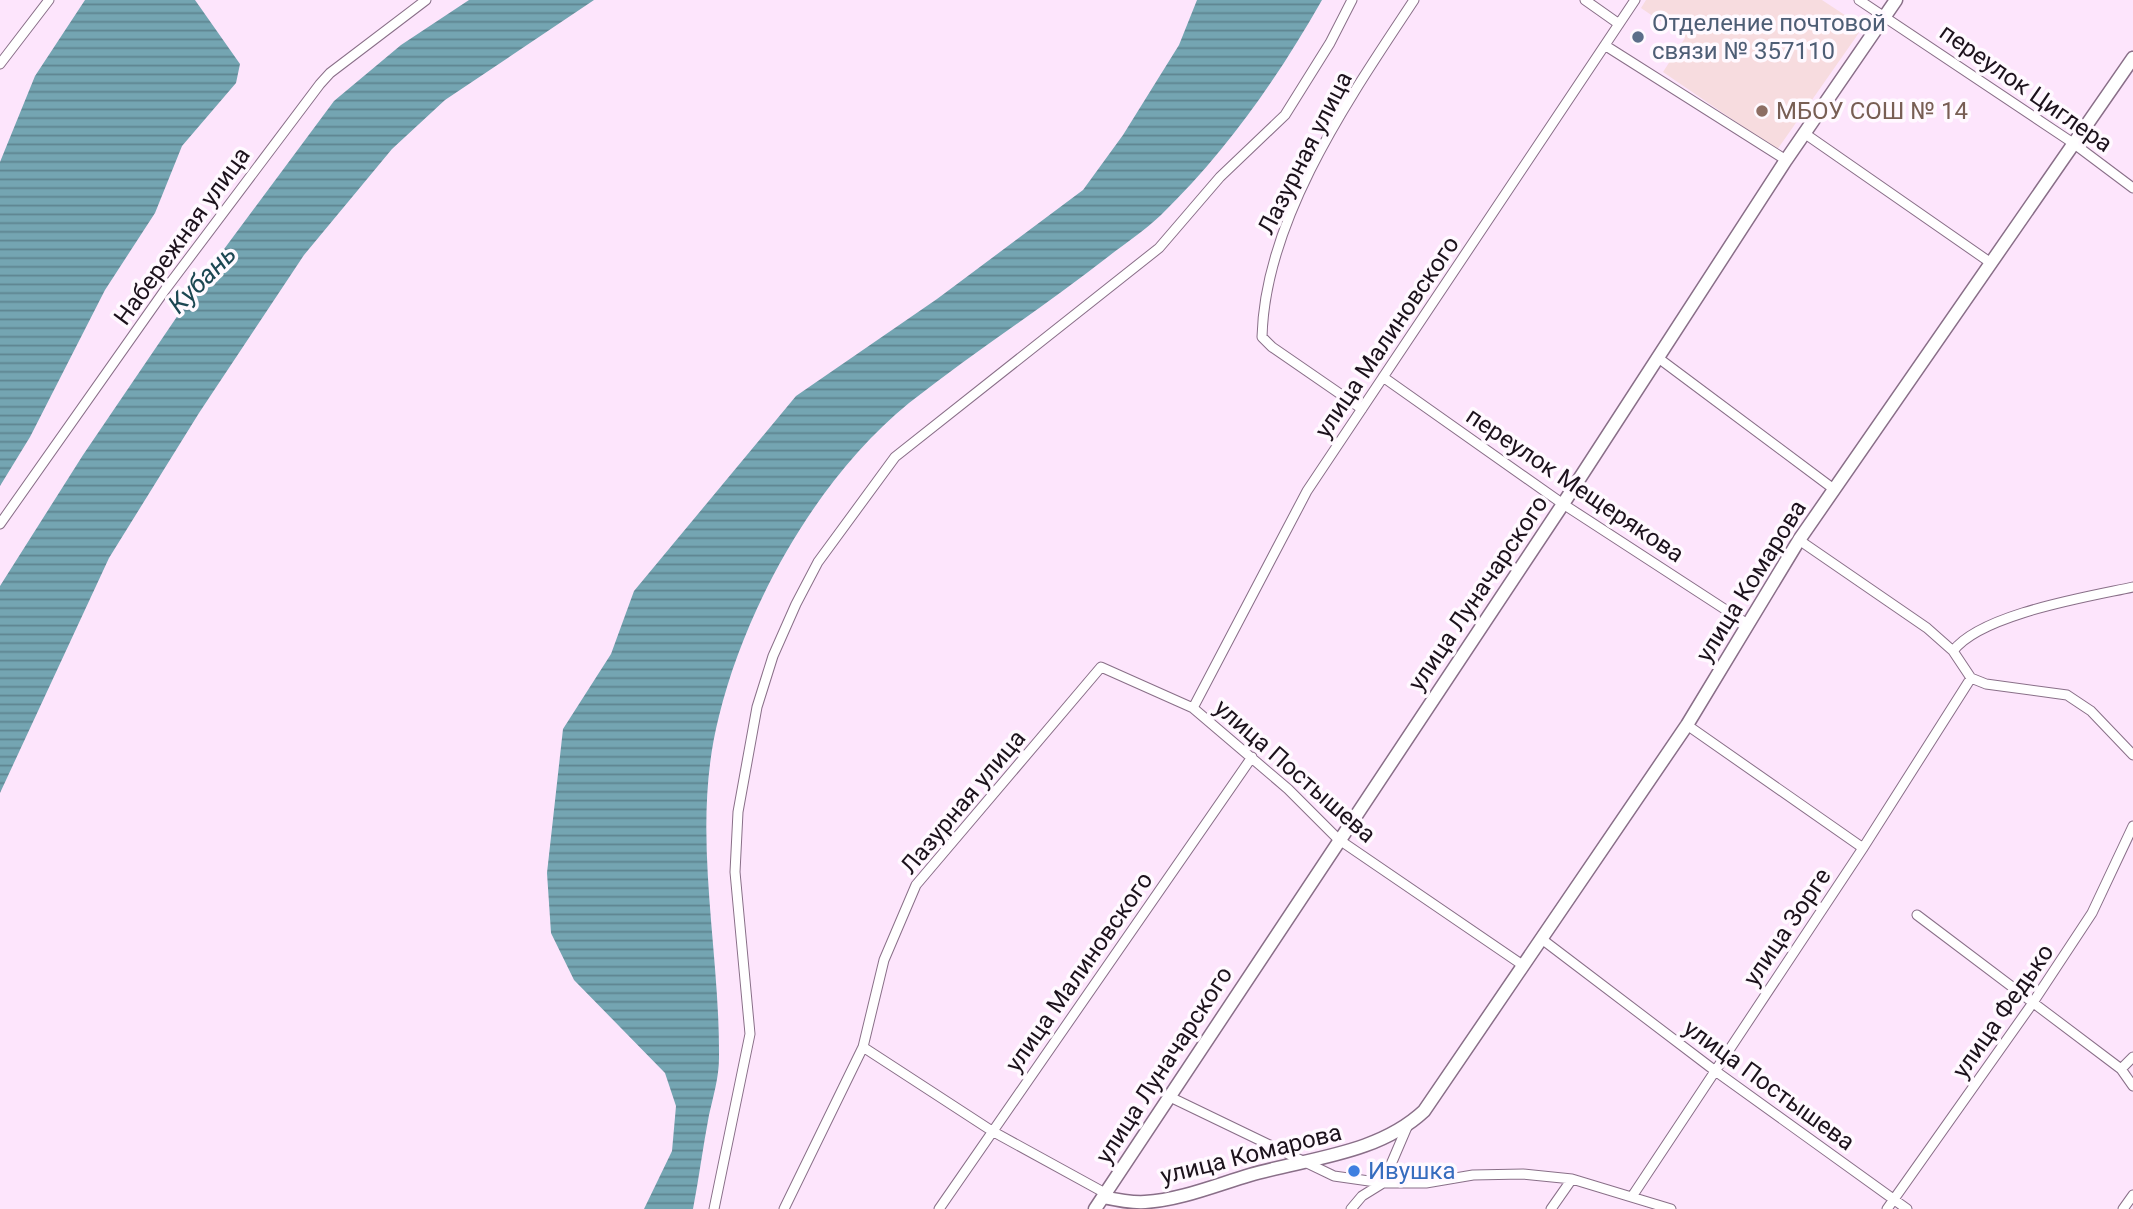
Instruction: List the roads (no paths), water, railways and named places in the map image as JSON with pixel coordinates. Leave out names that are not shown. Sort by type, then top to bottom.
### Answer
[{"type":"street","points":[[0,64],[49,0]]},
{"type":"street","name":"Набережная улица","points":[[0,524],[164,290],[320,84],[330,73],[426,0]]},
{"type":"street","points":[[714,1209],[750,1034],[735,872],[738,811],[757,707],[773,656],[818,562],[895,457],[1159,248],[1220,177],[1285,115],[1330,43],[1352,0]]},
{"type":"street","name":"Лазурная улица","points":[[1362,409],[1272,347],[1262,337],[1263,313],[1280,234],[1346,104],[1414,0]]},
{"type":"street","points":[[1585,0],[1619,24]]},
{"type":"street","name":"улица Малиновского","points":[[1193,708],[1307,491],[1635,0]]},
{"type":"street","name":"переулок Циглера","points":[[1859,0],[2073,143],[2133,188]]},
{"type":"street","name":"улица Луначарского","points":[[1095,1209],[1338,839],[1563,504],[1786,160],[1896,0]]},
{"type":"street","points":[[1606,46],[1786,160]]},
{"type":"street","name":"улица Комарова","points":[[1104,1195],[1127,1202],[1165,1199],[1299,1161],[1355,1149],[1407,1127],[1424,1111],[1687,725],[1746,623],[1799,540],[2133,58]]},
{"type":"street","points":[[1804,133],[1991,263]]},
{"type":"street","points":[[1657,357],[1835,490]]},
{"type":"street","name":"переулок Мещерякова","points":[[1383,377],[1563,504],[1746,623]]},
{"type":"street","points":[[1799,540],[1927,628],[1953,651],[1971,678],[1986,684],[2009,685],[2067,695],[2105,725],[2133,755]]},
{"type":"street","points":[[1953,651],[1962,639],[1979,628],[2069,600],[2133,587]]},
{"type":"street","name":"Лазурная улица","points":[[783,1209],[863,1047],[884,960],[916,885],[1101,667]]},
{"type":"street","name":"улица Постышева","points":[[1101,667],[1193,708],[1252,757],[1338,839],[1524,966]]},
{"type":"street","name":"улица Зорге","points":[[1633,1195],[1863,848],[1971,678]]},
{"type":"street","points":[[1687,725],[1863,848]]},
{"type":"street","name":"улица Малиновского","points":[[939,1209],[1252,757]]},
{"type":"street","name":"улица Федько","points":[[1887,1209],[2092,914],[2133,826]]},
{"type":"street","points":[[1917,915],[2121,1069],[2133,1086]]},
{"type":"street","name":"улица Постышева","points":[[1543,940],[1714,1070],[1908,1209]]},
{"type":"street","points":[[863,1047],[992,1131],[1104,1195]]},
{"type":"street","points":[[2121,1069],[2133,1057]]},
{"type":"street","points":[[1168,1096],[1334,1176],[1383,1183],[1426,1183],[1473,1175],[1523,1174],[1573,1179],[1633,1195],[1671,1209]]},
{"type":"street","name":"улица Комарова","points":[[1351,1209],[1362,1196],[1383,1183],[1407,1127]]},
{"type":"street","points":[[1551,1209],[1573,1179]]},
{"type":"street","points":[[2123,1209],[2133,1195]]},
{"type":"water","points":[[85,0],[195,0],[240,64],[236,83],[182,146],[155,213],[105,290],[30,437],[0,486],[0,162],[35,76]]},
{"type":"water","points":[[469,0],[594,0],[445,100],[392,149],[304,255],[199,413],[109,558],[0,793],[0,586],[83,455],[210,268],[334,101],[401,45]]},
{"type":"water","points":[[1197,0],[1322,0],[1249,114],[1185,191],[1142,231],[934,384],[876,433],[816,505],[767,587],[731,673],[711,758],[707,801],[708,887],[719,1058],[693,1209],[644,1209],[672,1151],[676,1106],[665,1073],[574,980],[551,933],[547,873],[563,729],[611,654],[634,591],[796,396],[937,299],[1083,190],[1123,135],[1179,45]]},
{"type":"place","name":"Отделение почтовой связи № 357110","points":[[1638,37]]},
{"type":"place","name":"МБОУ СОШ № 14","points":[[1762,111]]},
{"type":"place","name":"Ивушка","points":[[1354,1171]]},
{"type":"water label","name":"Кубань","points":[[202,279]]}]
